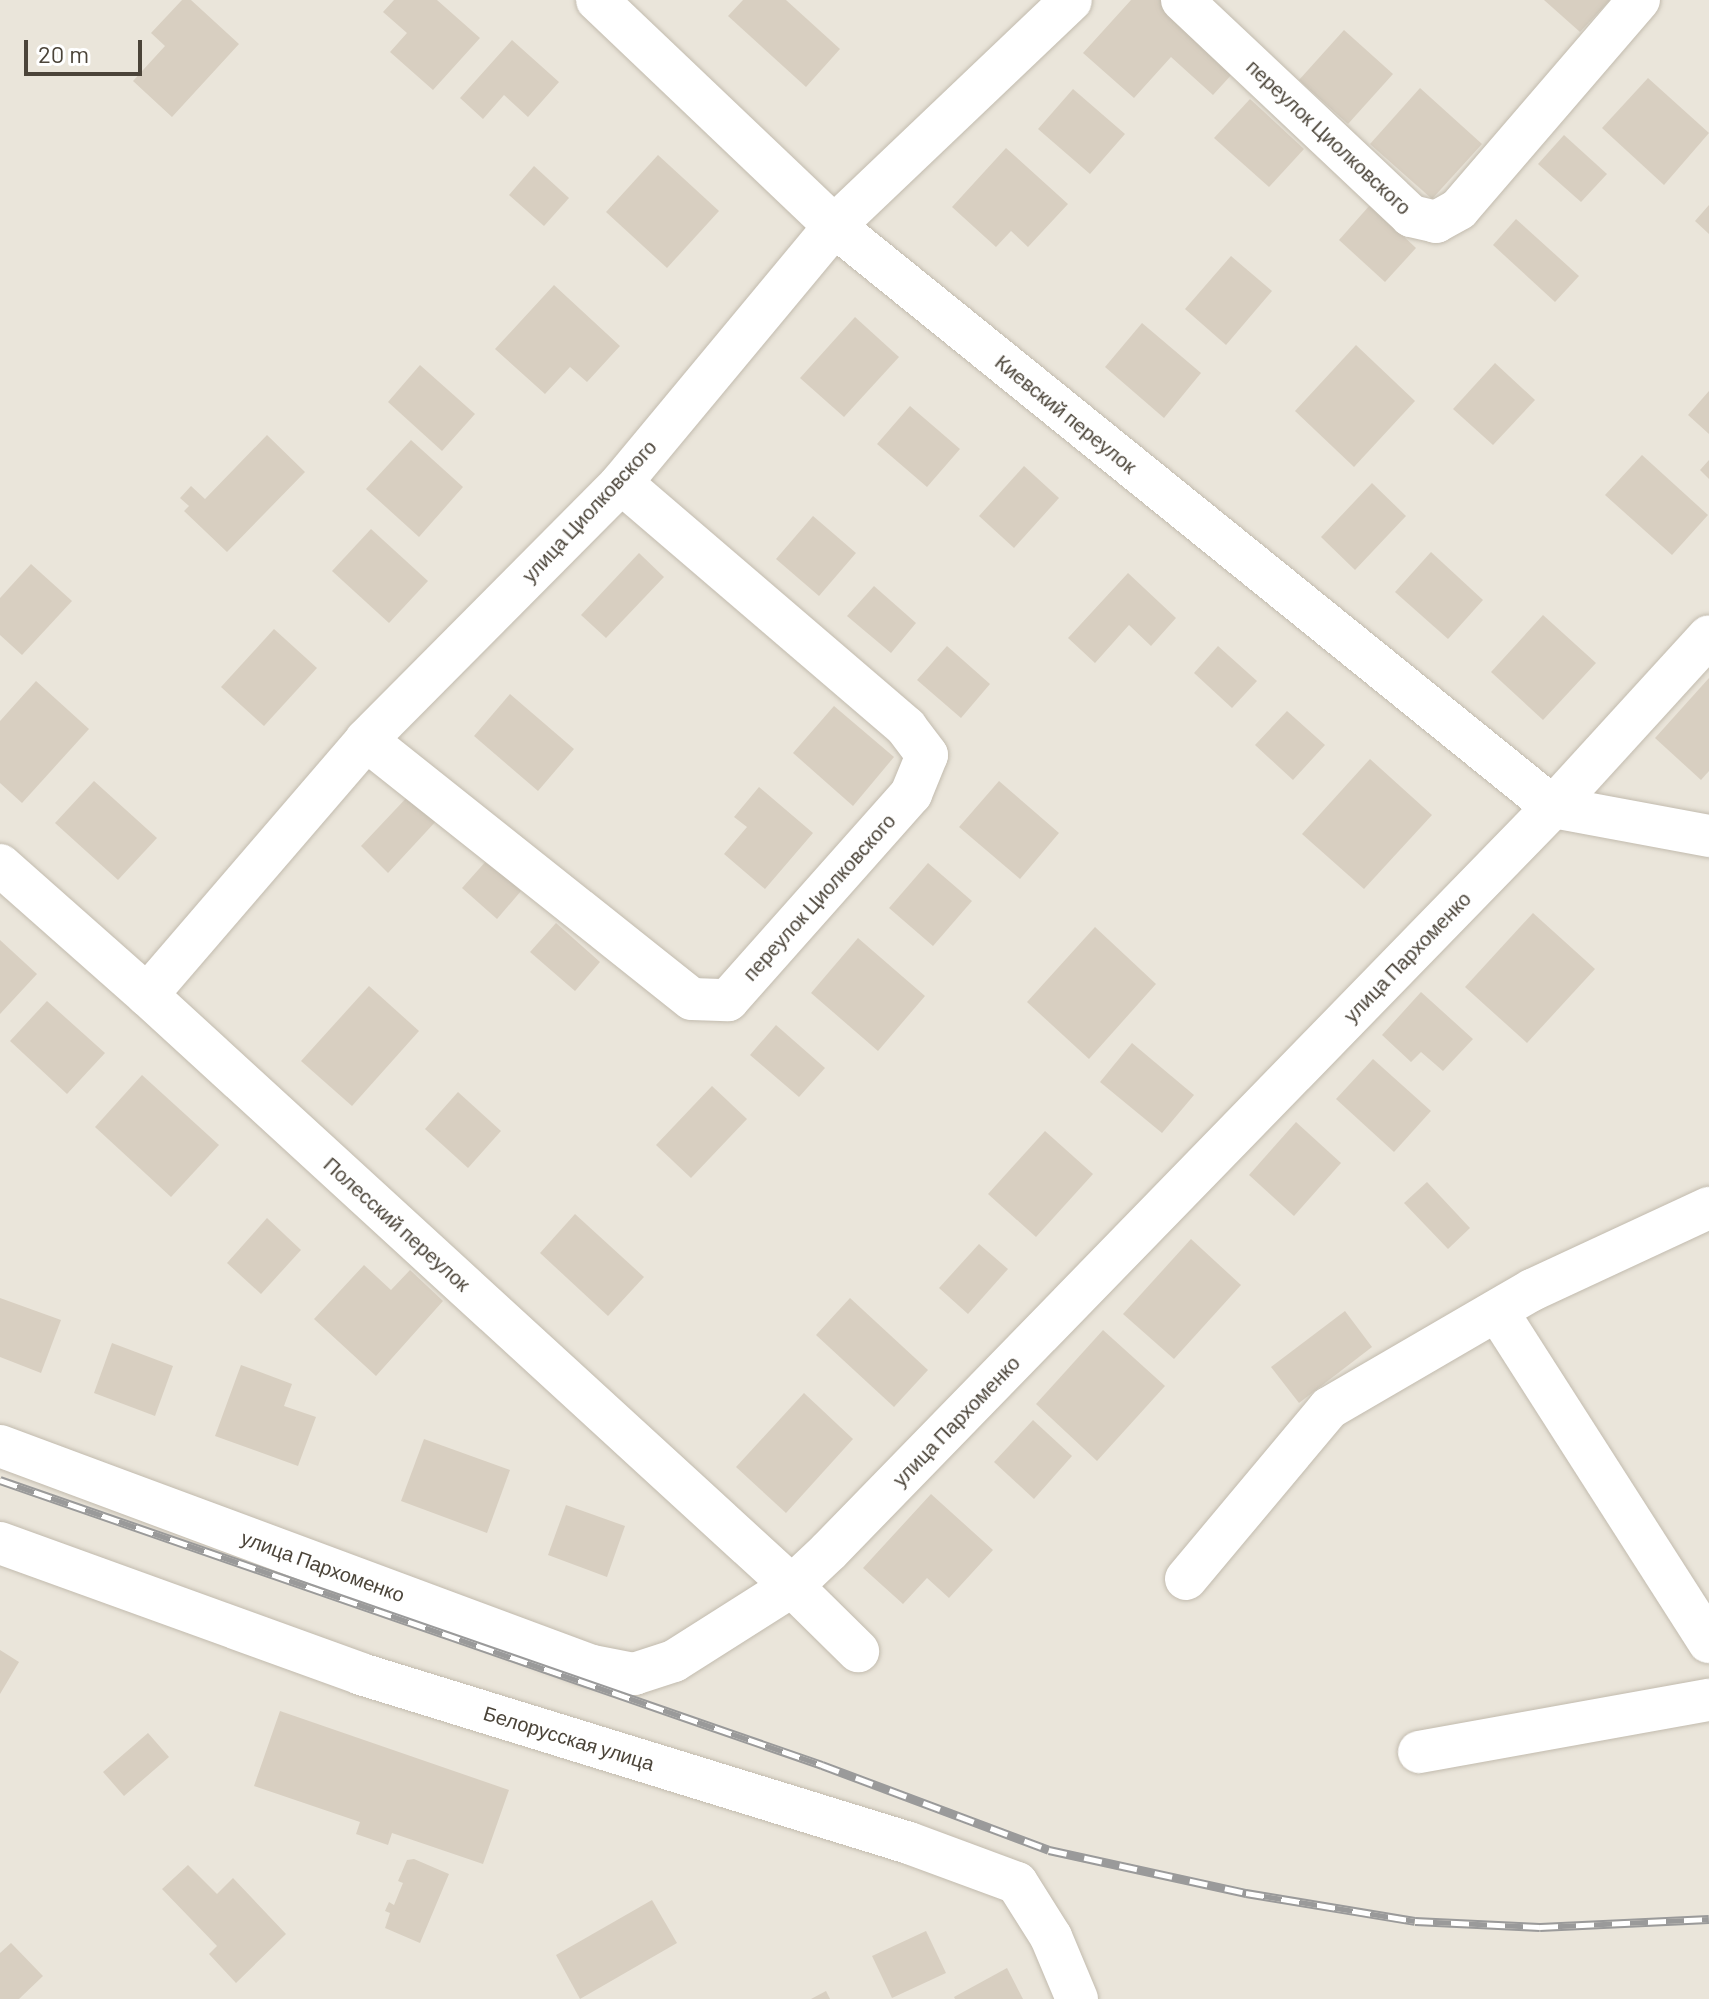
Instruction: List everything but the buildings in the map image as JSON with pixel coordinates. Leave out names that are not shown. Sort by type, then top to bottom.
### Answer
[{"type":"street","name":"Киевский переулок","points":[[597,0],[834,226],[1553,807]]},
{"type":"street","name":"улица Циолковского","points":[[147,995],[366,740],[621,483],[834,226],[1071,0]]},
{"type":"street","name":"переулок Циолковского","points":[[1182,0],[1411,216],[1436,222],[1459,209],[1639,0]]},
{"type":"street","name":"переулок Циолковского","points":[[366,740],[692,999],[728,1000],[911,794],[927,755],[906,727],[621,483]]},
{"type":"street","name":"улица Пархоменко","points":[[0,1446],[592,1666],[634,1674],[674,1661],[792,1586],[1553,807],[1709,636]]},
{"type":"street","points":[[1553,807],[1709,836]]},
{"type":"street","name":"Полесский переулок","points":[[0,865],[147,995],[792,1586]]},
{"type":"street","points":[[1186,1579],[1329,1408],[1532,1290],[1709,1208]]},
{"type":"street","points":[[1497,1311],[1709,1642]]},
{"type":"street","name":"Белорусская улица","points":[[0,1543],[361,1674],[909,1843],[1017,1883],[1051,1937],[1077,1999]]},
{"type":"street","points":[[792,1586],[858,1651]]},
{"type":"street","points":[[1419,1752],[1709,1700]]},
{"type":"shaded area","points":[[0,0],[1709,0],[1709,1999],[0,1999]]},
{"type":"railway","points":[[0,1480],[822,1765],[1049,1850],[1246,1893],[1415,1921],[1540,1927],[1709,1919]]}]
